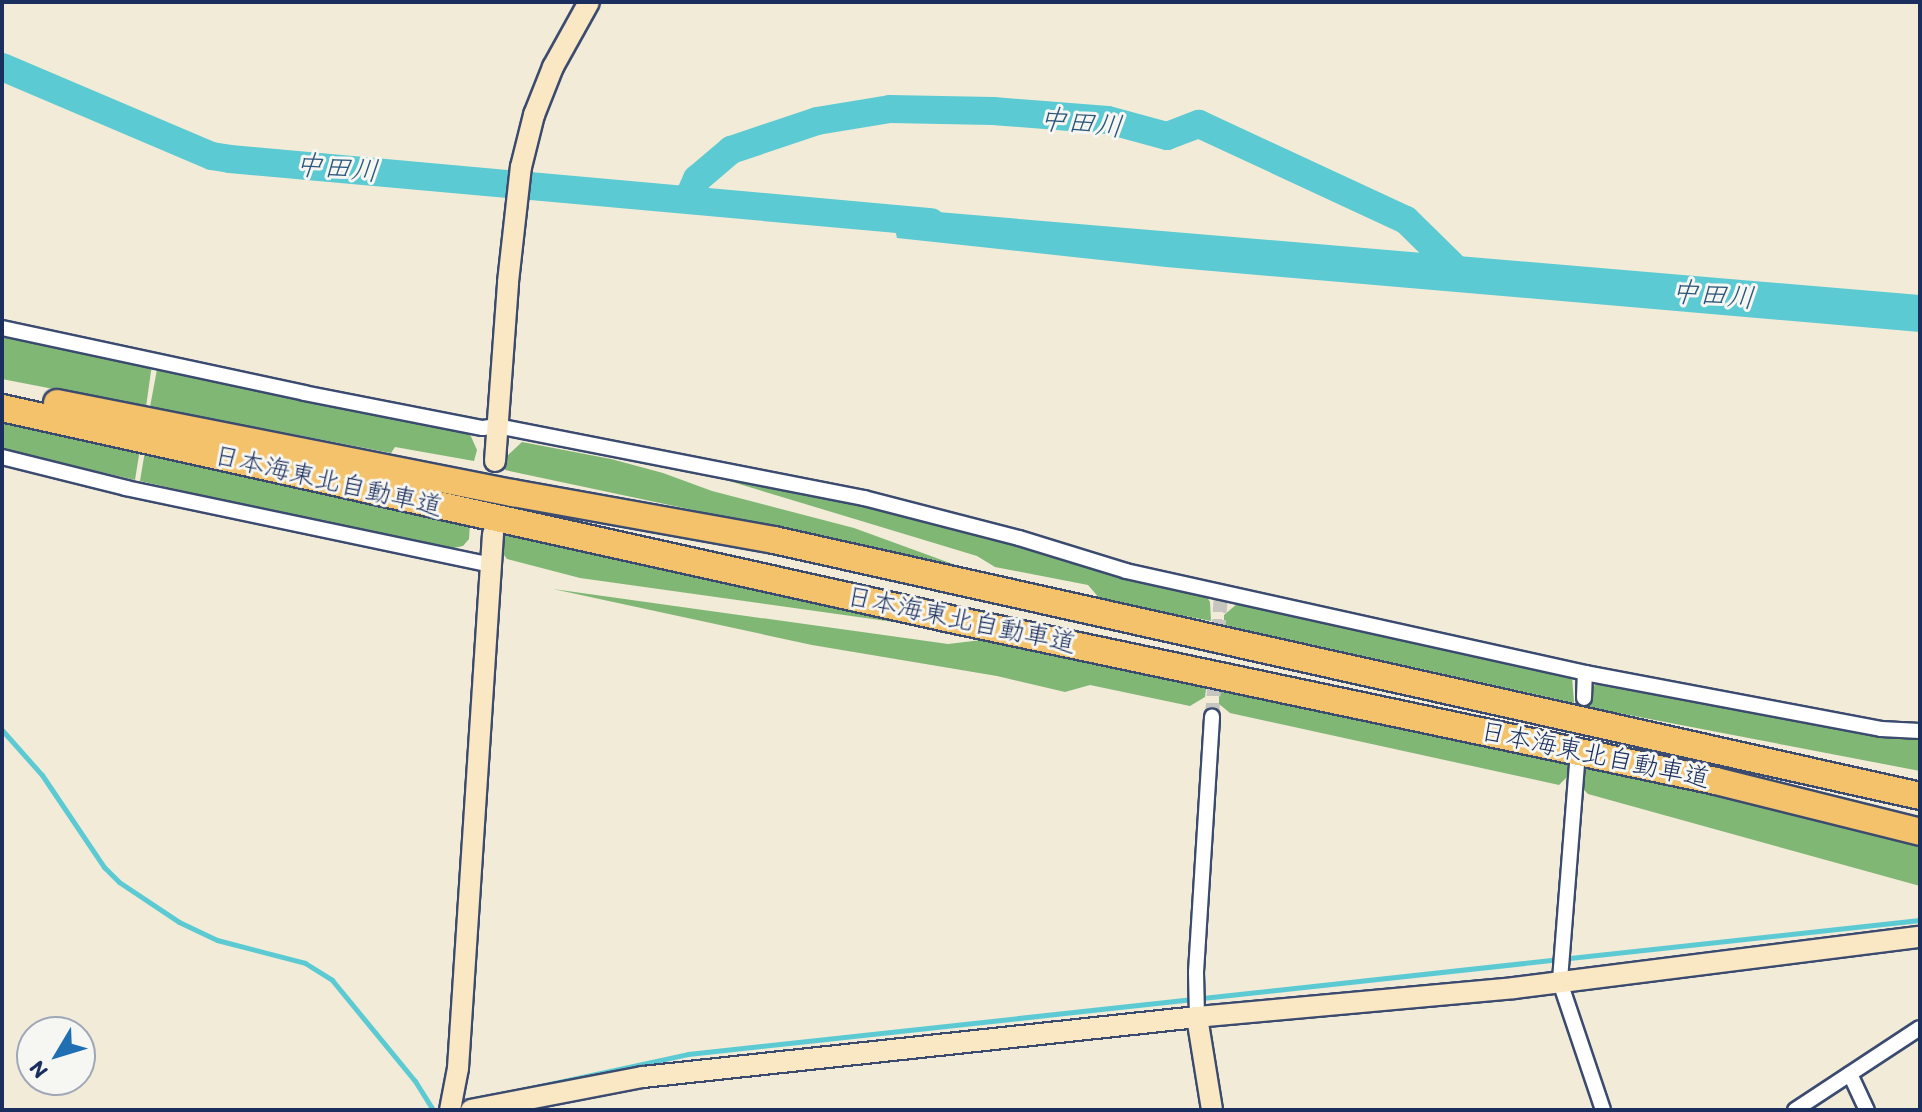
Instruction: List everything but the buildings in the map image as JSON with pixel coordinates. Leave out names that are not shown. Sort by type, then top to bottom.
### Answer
[{"type":"highway","name":"日本海東北自動車道","points":[[2,392],[513,493],[774,540],[1785,763],[1920,796]]},
{"type":"highway","name":"日本海東北自動車道","points":[[2,408],[946,618],[1716,781],[1920,832]]},
{"type":"highway","points":[[1785,763],[1920,787]]},
{"type":"street","points":[[495,461],[521,167],[534,115],[553,67],[589,2]]},
{"type":"street","points":[[2,328],[379,408],[483,428],[497,426],[864,498],[1019,538],[1126,571],[1585,673],[1881,729],[1920,731]]},
{"type":"street","points":[[2,457],[141,491],[490,565]]},
{"type":"street","points":[[450,1110],[458,1068],[493,534]]},
{"type":"street","points":[[1584,698],[1585,673]]},
{"type":"street","points":[[1212,717],[1196,972],[1197,1017],[1212,1110]]},
{"type":"street","points":[[1577,764],[1560,982],[1603,1110]]},
{"type":"street","points":[[471,1110],[643,1077],[1197,1017],[1560,982],[1920,937]]},
{"type":"street","points":[[1795,1110],[1920,1028]]},
{"type":"street","points":[[1850,1074],[1867,1110]]},
{"type":"green space","points":[[2,332],[152,364],[146,407],[2,379]]},
{"type":"green space","points":[[158,364],[469,432],[477,450],[474,461],[395,447],[391,453],[150,407]]},
{"type":"green space","points":[[2,418],[140,449],[135,480],[2,449]]},
{"type":"green space","points":[[522,442],[611,459],[663,473],[712,491],[854,528],[961,567],[505,470],[507,456]]},
{"type":"green space","points":[[145,451],[470,522],[469,539],[463,546],[453,548],[382,536],[140,481]]},
{"type":"green space","points":[[706,474],[867,503],[1090,562],[1106,574],[1205,594],[1210,602],[1211,621],[1101,600],[1088,585],[995,567],[977,556]]},
{"type":"green space","points":[[501,529],[951,630],[580,578],[507,559],[501,551]]},
{"type":"green space","points":[[553,589],[948,644],[982,640],[1072,660],[1088,656],[1207,681],[1205,697],[1190,706],[1090,685],[1065,692],[997,676],[812,645]]},
{"type":"green space","points":[[1237,604],[1572,677],[1574,703],[1224,625],[1224,615]]},
{"type":"green space","points":[[1599,682],[1920,735],[1920,771],[1587,707],[1589,690]]},
{"type":"green space","points":[[1219,684],[1570,760],[1569,775],[1559,785],[1230,713],[1219,704]]},
{"type":"green space","points":[[1581,765],[1691,788],[1920,847],[1920,886],[1588,794],[1582,788]]},
{"type":"water","points":[[890,208],[1920,295],[1920,332],[1166,267],[897,238]]},
{"type":"waterway","name":"中田川","points":[[2,67],[212,156],[931,222]]},
{"type":"waterway","name":"中田川","points":[[688,199],[697,179],[731,150],[817,121],[890,109],[993,111],[1108,120],[1167,136],[1199,124],[1406,220],[1459,272]]},
{"type":"waterway","points":[[2,730],[42,775],[104,867],[119,882],[179,922],[217,940],[305,963],[332,980],[415,1081],[433,1110]]},
{"type":"waterway","points":[[457,1104],[688,1054],[1920,920]]},
{"type":"tunnel","points":[[1212,717],[1221,593]]}]
